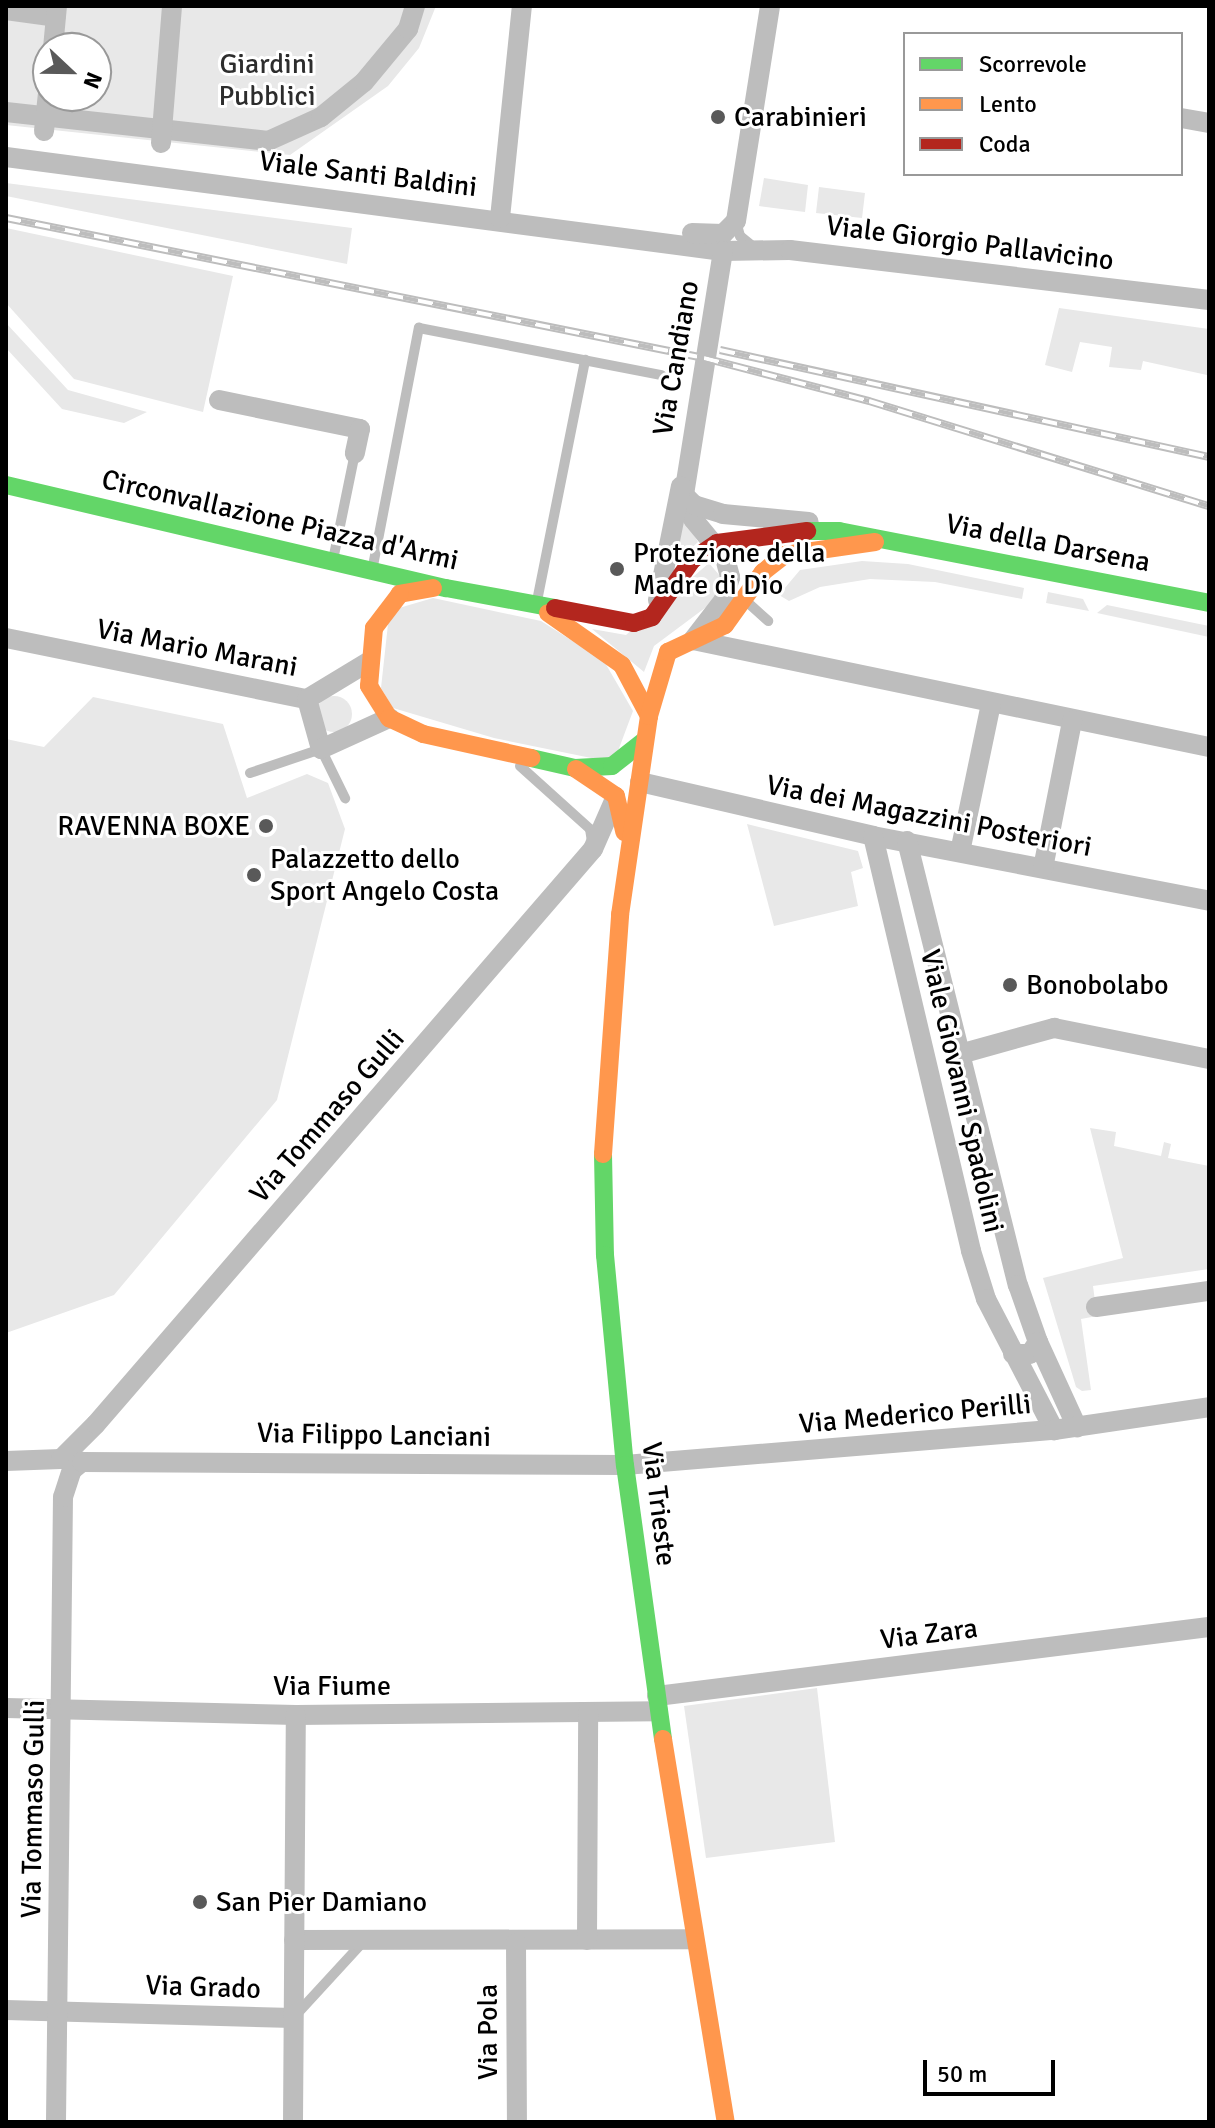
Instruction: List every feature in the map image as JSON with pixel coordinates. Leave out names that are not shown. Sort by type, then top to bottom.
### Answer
[{"type":"street","points":[[161,135],[172,6]]},
{"type":"street","points":[[6,112],[45,124],[268,141],[321,117],[364,82],[408,29],[415,6]]},
{"type":"street","points":[[500,218],[522,6]]},
{"type":"street","points":[[638,237],[676,231],[716,236],[729,232],[736,221],[770,6]]},
{"type":"street","points":[[6,10],[56,11],[54,32]]},
{"type":"street","points":[[45,124],[46,112]]},
{"type":"street","points":[[1183,118],[1209,123]]},
{"type":"street","name":"Viale Santi Baldini","points":[[6,157],[500,218],[723,251]]},
{"type":"street","name":"Viale Giorgio Pallavicino","points":[[723,251],[757,249],[1209,300]]},
{"type":"street","name":"Via Candiano","points":[[652,617],[685,485],[723,251]]},
{"type":"street","points":[[219,400],[360,429],[355,453]]},
{"type":"street","name":"Circonvallazione Piazza d'Armi","points":[[6,485],[446,588],[634,623],[652,617]]},
{"type":"street","points":[[640,782],[649,716],[668,652],[693,640],[724,600],[730,577],[717,543],[693,519],[685,485]]},
{"type":"street","name":"Via della Darsena","points":[[685,485],[694,505],[723,514],[788,518],[875,542],[1209,603]]},
{"type":"street","name":"Via della Darsena","points":[[652,617],[692,560],[717,543],[771,532],[839,531]]},
{"type":"street","name":"Via della Darsena","points":[[693,640],[725,625],[763,572],[785,555],[875,542]]},
{"type":"street","points":[[339,562],[372,586],[374,628],[368,662],[373,699],[389,718],[423,734],[575,768],[612,766],[645,740]]},
{"type":"street","points":[[374,628],[400,594],[446,588]]},
{"type":"street","name":"Circonvallazione Piazza d'Armi","points":[[539,607],[622,665],[649,716]]},
{"type":"street","name":"Via Mario Marani","points":[[6,638],[307,699],[368,662]]},
{"type":"street","points":[[693,640],[1209,747]]},
{"type":"street","points":[[307,699],[321,749],[389,718]]},
{"type":"street","points":[[960,852],[994,704]]},
{"type":"street","points":[[1043,868],[1072,721]]},
{"type":"street","points":[[575,768],[616,796]]},
{"type":"street","name":"Via dei Magazzini Posteriori","points":[[640,782],[873,836],[1209,901]]},
{"type":"street","name":"Via Trieste","points":[[640,782],[624,889],[601,1187],[625,1465],[694,1939],[726,2122]]},
{"type":"street","name":"Via Trieste","points":[[616,796],[623,813],[624,889]]},
{"type":"street","name":"Via Tommaso Gulli","points":[[56,2122],[63,1709],[63,1497],[57,1460],[96,1424],[593,849],[616,796]]},
{"type":"street","name":"Viale Giovanni Spadolini","points":[[873,836],[971,1251],[1013,1354],[1054,1430]]},
{"type":"street","name":"Viale Giovanni Spadolini","points":[[907,841],[1018,1285],[1038,1342],[1077,1427]]},
{"type":"street","points":[[960,1054],[1054,1028],[1209,1059]]},
{"type":"street","points":[[1096,1307],[1209,1291]]},
{"type":"street","points":[[1013,1354],[1030,1354],[1038,1342]]},
{"type":"street","name":"Via Mederico Perilli","points":[[625,1465],[1054,1430],[1209,1407]]},
{"type":"street","points":[[96,1424],[97,1444],[122,1460]]},
{"type":"street","points":[[6,1461],[57,1460]]},
{"type":"street","name":"Via Tommaso Gulli","points":[[63,1497],[72,1470],[88,1460]]},
{"type":"street","name":"Via Filippo Lanciani","points":[[88,1460],[625,1465]]},
{"type":"street","name":"Via Zara","points":[[658,1704],[1209,1627]]},
{"type":"street","name":"Via Fiume","points":[[6,1708],[296,1715],[588,1712],[658,1704]]},
{"type":"street","points":[[587,1940],[588,1712]]},
{"type":"street","points":[[293,2122],[296,1715]]},
{"type":"street","points":[[294,1940],[516,1943],[694,1939]]},
{"type":"street","name":"Via Pola","points":[[516,1943],[517,2122]]},
{"type":"street","name":"Via Grado","points":[[6,2010],[293,2018]]},
{"type":"lane","points":[[736,221],[746,243],[757,249]]},
{"type":"lane","points":[[372,571],[419,328],[661,375]]},
{"type":"lane","points":[[539,607],[585,360]]},
{"type":"lane","points":[[339,562],[355,453]]},
{"type":"lane","points":[[730,577],[744,600],[768,621]]},
{"type":"lane","points":[[250,773],[321,749],[345,798]]},
{"type":"lane","points":[[499,751],[590,829],[593,849]]},
{"type":"lane","name":"Via Grado","points":[[293,2018],[364,1941]]},
{"type":"green space","name":"Giardini Pubblici","points":[[6,6],[436,6],[419,48],[388,86],[290,155],[6,125]]},
{"type":"green space","points":[[764,178],[808,185],[805,212],[759,206]]},
{"type":"green space","points":[[6,183],[352,228],[347,264],[6,196]]},
{"type":"green space","points":[[819,187],[865,193],[862,218],[816,213]]},
{"type":"green space","points":[[6,228],[233,276],[203,412],[74,379],[6,303]]},
{"type":"green space","points":[[1059,308],[1209,329],[1207,375],[1143,361],[1141,370],[1109,367],[1112,347],[1080,342],[1072,372],[1045,365]]},
{"type":"green space","points":[[6,323],[68,390],[147,412],[124,423],[62,409],[6,348]]},
{"type":"green space","points":[[681,513],[698,542],[675,563]]},
{"type":"green space","points":[[862,561],[908,564],[1024,588],[1022,599],[935,582],[870,579],[820,587],[789,601],[779,595],[800,570]]},
{"type":"green space","points":[[709,563],[720,576],[719,589],[709,605],[654,646],[644,672],[592,629],[626,635]]},
{"type":"green space","points":[[1048,592],[1083,599],[1089,611],[1046,603]]},
{"type":"green space","points":[[433,598],[541,621],[604,661],[633,711],[618,751],[606,761],[494,738],[393,708],[381,688],[388,624],[399,608]]},
{"type":"green space","points":[[1107,605],[1209,626],[1209,637],[1097,613]]},
{"type":"green space","points":[[334,696],[347,701],[352,714],[347,727],[334,732],[321,727],[316,714],[321,701]]},
{"type":"green space","points":[[93,697],[223,724],[247,798],[307,774],[328,783],[345,829],[277,1100],[114,1295],[6,1333],[6,739],[44,747]]},
{"type":"green space","points":[[747,824],[858,851],[863,868],[851,872],[858,906],[774,926]]},
{"type":"green space","points":[[1090,1128],[1116,1132],[1114,1146],[1161,1156],[1164,1142],[1171,1144],[1168,1158],[1209,1166],[1209,1269],[1093,1286],[1097,1316],[1081,1319],[1091,1390],[1082,1391],[1076,1387],[1043,1278],[1123,1258]]},
{"type":"green space","points":[[817,1688],[835,1842],[706,1858],[684,1706]]},
{"type":"railway","points":[[6,218],[704,358],[869,401],[1209,506]]},
{"type":"railway","points":[[720,350],[1209,457]]},
{"type":"traffic: fast","points":[[6,485],[446,588],[555,608]]},
{"type":"traffic: fast","points":[[807,531],[839,531],[1209,603]]},
{"type":"traffic: fast","points":[[531,758],[575,768],[612,766],[645,740]]},
{"type":"traffic: fast","points":[[603,1154],[605,1255],[625,1465],[663,1739]]},
{"type":"traffic: slow","points":[[603,1154],[620,915],[649,716],[668,652],[725,625],[763,572],[785,555],[875,542]]},
{"type":"traffic: slow","points":[[433,588],[400,594],[374,628],[369,686],[389,718],[423,734],[531,758]]},
{"type":"traffic: slow","points":[[548,613],[622,665],[649,716]]},
{"type":"traffic: slow","points":[[576,769],[616,796],[624,832]]},
{"type":"traffic: slow","points":[[663,1739],[726,2122]]},
{"type":"traffic: jam","points":[[555,608],[634,623],[652,617],[692,560],[717,543],[807,531]]},
{"type":"place","name":"Carabinieri","points":[[718,117]]},
{"type":"place","name":"Protezione della Madre di Dio","points":[[617,569]]},
{"type":"place","name":"RAVENNA BOXE","points":[[266,826]]},
{"type":"place","name":"Palazzetto dello Sport Angelo Costa","points":[[254,875]]},
{"type":"place","name":"Bonobolabo","points":[[1010,985]]},
{"type":"place","name":"San Pier Damiano","points":[[200,1902]]}]
